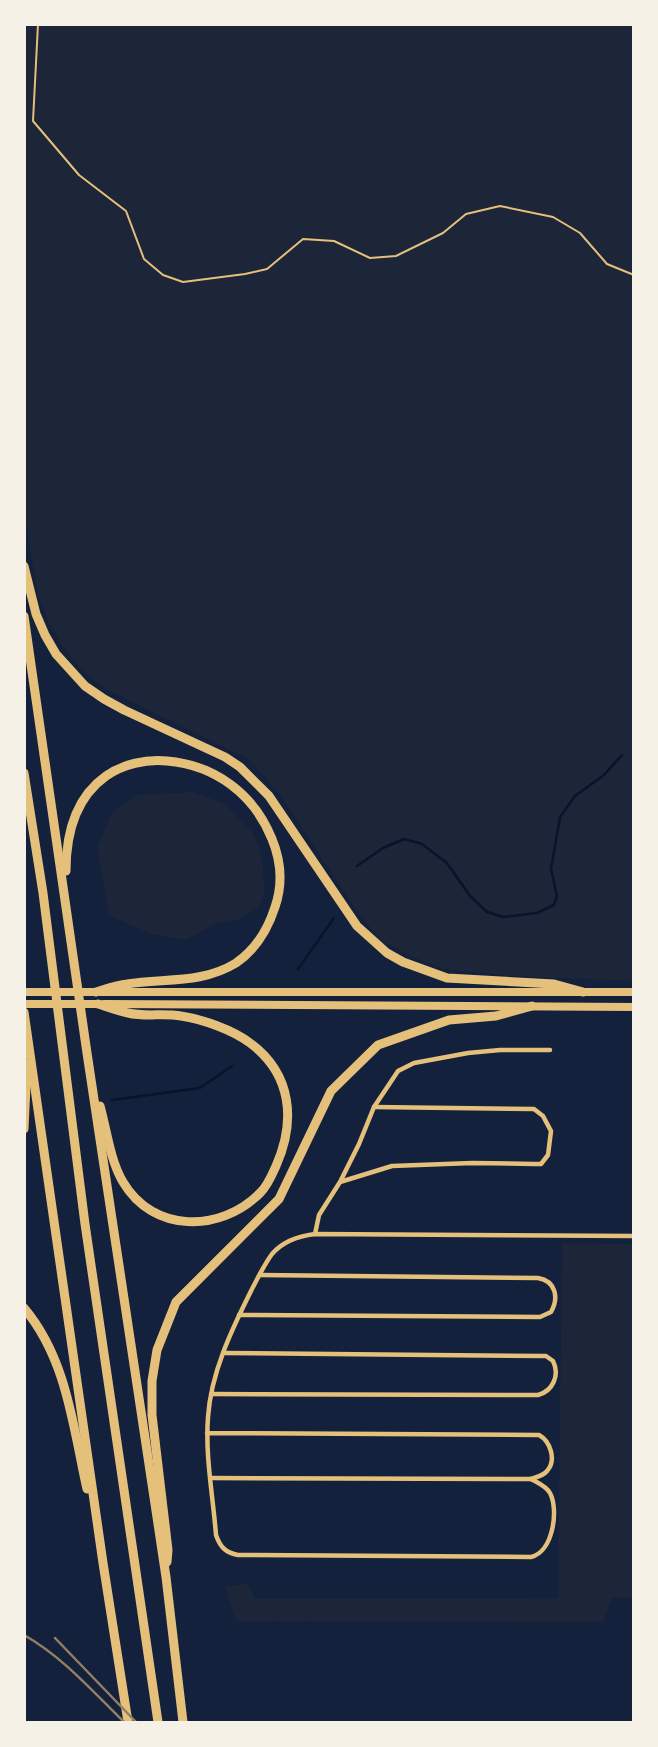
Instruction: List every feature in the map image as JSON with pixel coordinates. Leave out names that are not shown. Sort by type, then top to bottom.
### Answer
[{"type":"highway","points":[[24,566],[36,614],[45,635],[72,673],[104,699],[225,757],[240,767],[269,796],[357,926],[387,953],[403,962],[447,978],[554,984],[583,992]]},
{"type":"highway","points":[[24,616],[166,1577],[183,1723]]},
{"type":"highway","points":[[69,922],[66,861],[71,830],[86,797],[106,776],[121,768],[141,762],[163,761],[187,763],[215,774],[239,791],[256,809],[269,831],[279,862],[279,892],[264,932],[250,951],[211,975],[96,992]]},
{"type":"highway","points":[[24,773],[43,893],[87,1238],[158,1723]]},
{"type":"highway","points":[[87,1054],[116,1169],[138,1202],[167,1219],[207,1222],[244,1207],[261,1192],[283,1150],[288,1127],[285,1091],[267,1058],[249,1042],[216,1025],[181,1015],[97,1004]]},
{"type":"highway","points":[[166,1577],[168,1550],[152,1415],[152,1381],[157,1350],[176,1302],[279,1199],[331,1091],[378,1045],[449,1020],[496,1016],[532,1006]]},
{"type":"highway","points":[[24,1012],[128,1723]]},
{"type":"highway","points":[[24,1129],[27,1037]]},
{"type":"highway","points":[[24,1308],[49,1343],[62,1376],[103,1563]]},
{"type":"main road","points":[[127,988],[634,992]]},
{"type":"main road","points":[[24,992],[96,992]]},
{"type":"main road","points":[[24,1004],[97,1004]]},
{"type":"main road","points":[[130,1009],[634,1007]]},
{"type":"street","points":[[315,1234],[319,1215],[341,1182],[374,1107],[398,1071],[414,1063],[468,1053],[550,1050]]},
{"type":"street","points":[[341,1182],[392,1166],[541,1164],[548,1155],[551,1131],[543,1116],[534,1109],[374,1107]]},
{"type":"street","points":[[531,1479],[547,1488],[551,1494],[553,1509],[550,1539],[538,1556],[232,1554],[219,1543],[216,1535],[207,1433],[216,1373],[239,1315],[272,1254],[290,1240],[301,1236],[634,1236]]},
{"type":"street","points":[[239,1315],[540,1317],[551,1312],[556,1303],[552,1284],[538,1278],[259,1275]]},
{"type":"street","points":[[211,1394],[538,1395],[551,1387],[556,1372],[553,1361],[546,1356],[224,1353]]},
{"type":"street","points":[[207,1433],[534,1434],[544,1438],[552,1458],[547,1471],[531,1479],[211,1478]]},
{"type":"path","points":[[38,24],[33,121],[79,175],[126,211],[144,259],[163,275],[183,282],[245,274],[267,268],[303,239],[334,241],[370,258],[396,256],[443,233],[466,214],[500,206],[553,217],[580,233],[607,264],[634,275]]},
{"type":"shaded area","points":[[24,25],[633,25],[633,981],[511,976],[443,969],[382,941],[360,916],[281,796],[248,759],[104,688],[79,667],[63,647],[38,596],[25,519]]},
{"type":"shaded area","points":[[192,792],[225,804],[251,831],[260,847],[263,870],[264,893],[258,908],[241,919],[214,924],[186,940],[151,934],[109,915],[97,848],[112,812],[138,795]]},
{"type":"shaded area","points":[[562,1243],[633,1244],[633,1598],[612,1598],[603,1622],[236,1621],[225,1586],[248,1584],[255,1599],[558,1598]]},
{"type":"waterway","points":[[357,866],[383,848],[404,839],[422,844],[447,863],[470,896],[487,912],[503,917],[537,913],[554,905],[557,896],[551,869],[560,817],[575,796],[604,775],[622,755]]},
{"type":"waterway","points":[[298,969],[334,918]]},
{"type":"waterway","points":[[112,1100],[200,1088],[232,1066]]},
{"type":"railway","points":[[24,1635],[65,1664],[124,1722]]},
{"type":"railway","points":[[55,1638],[136,1722]]}]
